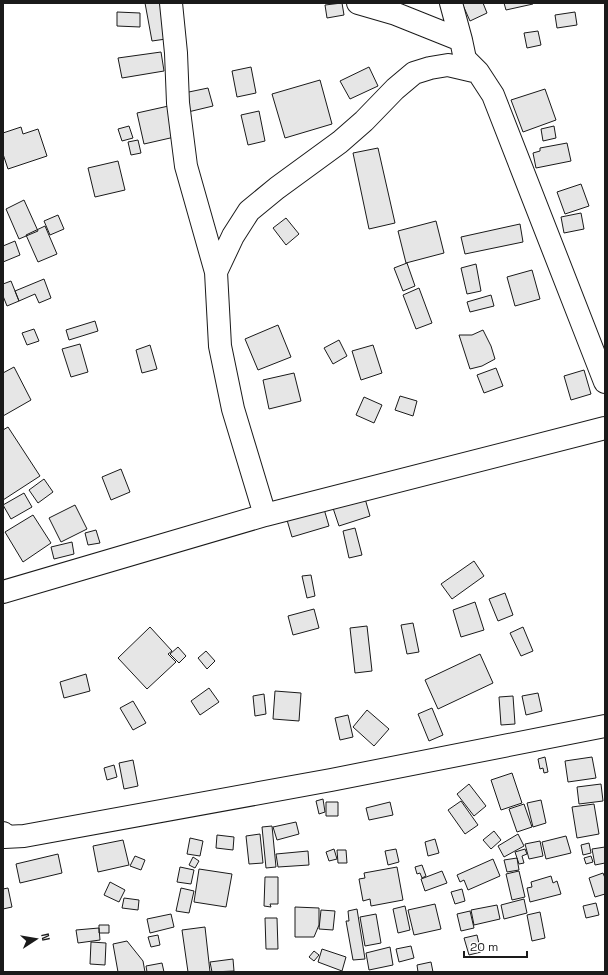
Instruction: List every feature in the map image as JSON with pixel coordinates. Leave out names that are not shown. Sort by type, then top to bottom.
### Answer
[{"type":"street","points":[[171,3],[176,53],[178,103],[186,166],[216,272],[220,346],[233,409],[265,515]]},
{"type":"street","points":[[358,3],[396,14],[461,40]]},
{"type":"street","points":[[451,3],[465,59],[478,72],[493,95],[605,382]]},
{"type":"street","points":[[216,272],[232,236],[249,211],[364,122],[395,89],[414,73],[430,68],[448,65],[478,72]]},
{"type":"street","points":[[3,592],[265,515],[605,428]]},
{"type":"street","points":[[3,833],[4,837],[24,836],[331,780],[605,726]]},
{"type":"building","points":[[145,3],[160,3],[166,39],[152,41]]},
{"type":"building","points":[[342,3],[344,15],[327,18],[325,5]]},
{"type":"building","points":[[462,3],[483,3],[487,13],[470,21]]},
{"type":"building","points":[[504,3],[533,3],[533,4],[506,10]]},
{"type":"building","points":[[117,12],[140,13],[140,27],[117,26]]},
{"type":"building","points":[[575,12],[577,25],[557,28],[555,15]]},
{"type":"building","points":[[538,31],[541,45],[527,48],[524,33]]},
{"type":"building","points":[[161,52],[164,71],[122,78],[118,58]]},
{"type":"building","points":[[251,67],[256,93],[237,97],[232,71]]},
{"type":"building","points":[[369,67],[378,86],[350,99],[340,81]]},
{"type":"building","points":[[320,80],[332,124],[285,138],[272,94]]},
{"type":"building","points":[[208,88],[213,106],[188,112],[184,93]]},
{"type":"building","points":[[545,89],[556,120],[523,132],[511,100]]},
{"type":"building","points":[[173,105],[179,136],[144,144],[137,113]]},
{"type":"building","points":[[259,111],[265,141],[248,145],[241,115]]},
{"type":"building","points":[[129,126],[133,138],[122,141],[118,129]]},
{"type":"building","points":[[554,126],[556,138],[543,141],[541,129]]},
{"type":"building","points":[[21,127],[23,134],[38,129],[47,156],[8,169],[3,154],[3,133]]},
{"type":"building","points":[[138,140],[141,153],[131,155],[128,142]]},
{"type":"building","points":[[567,143],[571,161],[536,168],[533,153],[540,151],[540,148]]},
{"type":"building","points":[[378,148],[395,223],[369,229],[353,153]]},
{"type":"building","points":[[118,161],[125,190],[95,197],[88,168]]},
{"type":"building","points":[[581,184],[589,206],[565,214],[557,192]]},
{"type":"building","points":[[24,200],[38,231],[19,239],[6,209]]},
{"type":"building","points":[[581,213],[584,229],[564,233],[561,217]]},
{"type":"building","points":[[58,215],[64,229],[50,235],[44,221]]},
{"type":"building","points":[[286,218],[299,234],[286,245],[273,228]]},
{"type":"building","points":[[436,221],[444,253],[406,263],[398,231]]},
{"type":"building","points":[[520,224],[523,242],[465,254],[461,237]]},
{"type":"building","points":[[45,226],[57,254],[38,262],[26,235]]},
{"type":"building","points":[[15,241],[20,255],[3,262],[3,246]]},
{"type":"building","points":[[407,263],[415,286],[403,291],[394,268]]},
{"type":"building","points":[[476,264],[481,291],[467,294],[461,268]]},
{"type":"building","points":[[532,270],[540,299],[515,306],[507,277]]},
{"type":"building","points":[[44,279],[51,298],[39,303],[35,294],[19,301],[15,291]]},
{"type":"building","points":[[11,281],[19,301],[7,306],[3,296],[3,284]]},
{"type":"building","points":[[419,288],[432,323],[416,329],[403,295]]},
{"type":"building","points":[[491,295],[494,306],[470,312],[467,302]]},
{"type":"building","points":[[95,321],[98,331],[69,340],[66,330]]},
{"type":"building","points":[[278,325],[291,357],[258,370],[245,339]]},
{"type":"building","points":[[34,329],[39,341],[27,345],[22,333]]},
{"type":"building","points":[[483,330],[491,346],[495,359],[482,366],[470,369],[459,335],[472,335]]},
{"type":"building","points":[[339,340],[347,356],[333,364],[324,348]]},
{"type":"building","points":[[80,344],[88,372],[71,377],[62,349]]},
{"type":"building","points":[[150,345],[157,369],[142,373],[136,350]]},
{"type":"building","points":[[373,345],[382,373],[361,380],[352,351]]},
{"type":"building","points":[[14,367],[31,400],[3,416],[3,373]]},
{"type":"building","points":[[496,368],[503,386],[484,393],[477,375]]},
{"type":"building","points":[[584,370],[591,394],[571,400],[564,376]]},
{"type":"building","points":[[294,373],[301,401],[269,409],[263,380]]},
{"type":"building","points":[[400,396],[417,401],[413,416],[395,410]]},
{"type":"building","points":[[364,397],[382,405],[374,423],[356,415]]},
{"type":"building","points":[[8,427],[40,476],[3,500],[3,430]]},
{"type":"building","points":[[121,469],[130,492],[111,500],[102,477]]},
{"type":"building","points":[[44,479],[53,492],[38,503],[29,490]]},
{"type":"building","points":[[24,493],[32,507],[11,519],[3,505]]},
{"type":"building","points":[[364,495],[370,516],[339,526],[332,505]]},
{"type":"building","points":[[75,505],[87,529],[61,542],[49,518]]},
{"type":"building","points":[[324,509],[329,526],[292,537],[287,520]]},
{"type":"building","points":[[33,515],[51,543],[23,562],[5,532]]},
{"type":"building","points":[[355,528],[362,555],[349,558],[343,531]]},
{"type":"building","points":[[96,530],[100,543],[88,545],[85,533]]},
{"type":"building","points":[[72,542],[74,554],[54,559],[51,547]]},
{"type":"building","points":[[474,561],[484,576],[452,599],[441,584]]},
{"type":"building","points":[[311,575],[315,596],[307,598],[302,576]]},
{"type":"building","points":[[505,593],[513,615],[498,621],[489,599]]},
{"type":"building","points":[[475,602],[484,630],[461,637],[453,610]]},
{"type":"building","points":[[314,609],[319,628],[293,635],[288,616]]},
{"type":"building","points":[[413,623],[419,652],[407,654],[401,625]]},
{"type":"building","points":[[367,626],[372,671],[355,673],[350,628]]},
{"type":"building","points":[[150,627],[172,651],[168,654],[176,662],[147,689],[118,658]]},
{"type":"building","points":[[523,627],[533,651],[521,656],[510,633]]},
{"type":"building","points":[[178,647],[186,656],[179,663],[170,654]]},
{"type":"building","points":[[206,651],[215,661],[207,669],[198,658]]},
{"type":"building","points":[[480,654],[493,683],[438,709],[425,680]]},
{"type":"building","points":[[86,674],[90,691],[64,698],[60,682]]},
{"type":"building","points":[[209,688],[219,702],[200,715],[191,701]]},
{"type":"building","points":[[275,691],[301,693],[299,721],[273,719]]},
{"type":"building","points":[[538,693],[542,711],[526,715],[522,696]]},
{"type":"building","points":[[264,694],[266,714],[255,716],[253,696]]},
{"type":"building","points":[[513,696],[515,724],[501,725],[499,697]]},
{"type":"building","points":[[133,701],[146,723],[133,730],[120,708]]},
{"type":"building","points":[[432,708],[443,735],[429,741],[418,714]]},
{"type":"building","points":[[367,710],[389,729],[374,746],[353,727]]},
{"type":"building","points":[[348,715],[353,737],[340,740],[335,718]]},
{"type":"building","points":[[545,757],[548,772],[544,773],[543,768],[540,769],[538,759]]},
{"type":"building","points":[[592,757],[596,778],[568,782],[565,761]]},
{"type":"building","points":[[133,760],[138,786],[124,789],[119,763]]},
{"type":"building","points":[[114,765],[117,777],[107,780],[104,768]]},
{"type":"building","points":[[512,773],[522,803],[501,810],[491,780]]},
{"type":"building","points":[[469,784],[486,806],[474,816],[457,794]]},
{"type":"building","points":[[601,784],[603,801],[579,804],[577,787]]},
{"type":"building","points":[[323,799],[325,812],[319,814],[316,801]]},
{"type":"building","points":[[541,800],[546,823],[533,827],[527,803]]},
{"type":"building","points":[[461,801],[478,825],[465,834],[448,810]]},
{"type":"building","points":[[326,802],[338,802],[338,816],[326,816]]},
{"type":"building","points":[[390,802],[393,815],[369,820],[366,808]]},
{"type":"building","points":[[524,804],[532,827],[517,832],[509,809]]},
{"type":"building","points":[[594,804],[599,834],[577,838],[572,807]]},
{"type":"building","points":[[296,822],[299,834],[277,840],[273,827]]},
{"type":"building","points":[[272,826],[276,867],[266,868],[262,827]]},
{"type":"building","points":[[494,831],[501,840],[491,849],[483,840]]},
{"type":"building","points":[[260,834],[263,863],[249,864],[246,836]]},
{"type":"building","points":[[518,834],[524,846],[504,857],[498,846]]},
{"type":"building","points":[[217,835],[234,837],[233,850],[216,848]]},
{"type":"building","points":[[566,836],[571,853],[546,859],[542,842]]},
{"type":"building","points":[[190,838],[203,841],[200,856],[187,854]]},
{"type":"building","points":[[435,839],[439,853],[428,856],[425,842]]},
{"type":"building","points":[[123,840],[129,865],[98,872],[93,846]]},
{"type":"building","points":[[540,841],[543,856],[529,859],[525,844]]},
{"type":"building","points":[[589,843],[591,853],[583,855],[581,845]]},
{"type":"building","points":[[605,847],[605,863],[595,865],[592,849]]},
{"type":"building","points":[[334,849],[337,859],[329,861],[326,852]]},
{"type":"building","points":[[396,849],[399,862],[388,865],[385,851]]},
{"type":"building","points":[[525,849],[527,854],[522,856],[524,863],[519,864],[515,852]]},
{"type":"building","points":[[337,850],[346,850],[347,863],[338,863]]},
{"type":"building","points":[[308,851],[309,865],[278,867],[276,854]]},
{"type":"building","points":[[58,854],[62,873],[20,883],[16,864]]},
{"type":"building","points":[[135,856],[145,860],[141,870],[130,866]]},
{"type":"building","points":[[591,856],[593,862],[586,864],[584,858]]},
{"type":"building","points":[[193,857],[199,861],[195,868],[189,865]]},
{"type":"building","points":[[517,858],[519,870],[507,872],[504,860]]},
{"type":"building","points":[[493,859],[500,876],[468,890],[464,880],[460,882],[457,875]]},
{"type":"building","points":[[422,865],[426,876],[422,878],[420,873],[417,874],[415,867]]},
{"type":"building","points":[[180,867],[194,870],[191,884],[177,882]]},
{"type":"building","points":[[397,867],[403,900],[371,906],[370,899],[363,901],[359,879],[365,878],[364,873]]},
{"type":"building","points":[[199,869],[232,874],[226,907],[194,902]]},
{"type":"building","points":[[442,871],[447,883],[425,891],[421,879]]},
{"type":"building","points":[[519,871],[525,897],[512,900],[506,874]]},
{"type":"building","points":[[603,873],[605,878],[605,894],[595,897],[589,878]]},
{"type":"building","points":[[551,876],[553,883],[557,881],[561,894],[530,902],[527,888],[532,887],[531,882]]},
{"type":"building","points":[[265,877],[278,877],[278,904],[270,904],[271,907],[264,906]]},
{"type":"building","points":[[110,882],[125,890],[119,902],[104,895]]},
{"type":"building","points":[[8,888],[12,907],[3,909],[3,889]]},
{"type":"building","points":[[181,888],[194,891],[189,913],[176,911]]},
{"type":"building","points":[[462,889],[465,901],[455,904],[451,892]]},
{"type":"building","points":[[124,898],[139,900],[138,910],[122,908]]},
{"type":"building","points":[[524,899],[527,913],[504,919],[501,905]]},
{"type":"building","points":[[596,903],[599,915],[586,918],[583,906]]},
{"type":"building","points":[[435,904],[441,929],[414,935],[408,910]]},
{"type":"building","points":[[497,905],[500,919],[474,925],[471,910]]},
{"type":"building","points":[[405,906],[410,930],[398,933],[393,909]]},
{"type":"building","points":[[295,907],[319,908],[319,925],[314,937],[295,937]]},
{"type":"building","points":[[357,909],[365,959],[353,960],[346,921],[349,921],[348,911]]},
{"type":"building","points":[[321,910],[335,911],[333,930],[319,929]]},
{"type":"building","points":[[470,911],[474,928],[461,931],[457,914]]},
{"type":"building","points":[[540,912],[545,938],[532,941],[527,915]]},
{"type":"building","points":[[171,914],[174,927],[150,933],[147,919]]},
{"type":"building","points":[[376,914],[381,943],[365,946],[360,917]]},
{"type":"building","points":[[265,918],[277,918],[278,949],[266,949]]},
{"type":"building","points":[[99,925],[109,925],[109,933],[99,933]]},
{"type":"building","points":[[205,927],[210,972],[188,972],[182,930]]},
{"type":"building","points":[[99,928],[100,940],[78,943],[76,930]]},
{"type":"building","points":[[158,935],[160,945],[151,947],[148,937]]},
{"type":"building","points":[[477,935],[481,952],[469,955],[464,938]]},
{"type":"building","points":[[127,941],[143,961],[145,972],[118,972],[113,944]]},
{"type":"building","points":[[91,942],[106,943],[105,965],[90,964]]},
{"type":"building","points":[[411,946],[414,958],[399,962],[396,949]]},
{"type":"building","points":[[390,947],[393,965],[369,970],[366,953]]},
{"type":"building","points":[[322,949],[346,957],[342,971],[318,962]]},
{"type":"building","points":[[314,951],[319,955],[314,961],[309,957]]},
{"type":"building","points":[[233,959],[234,971],[212,972],[210,962]]},
{"type":"building","points":[[431,962],[433,972],[418,972],[417,965]]},
{"type":"building","points":[[162,963],[164,972],[147,972],[146,966]]}]
